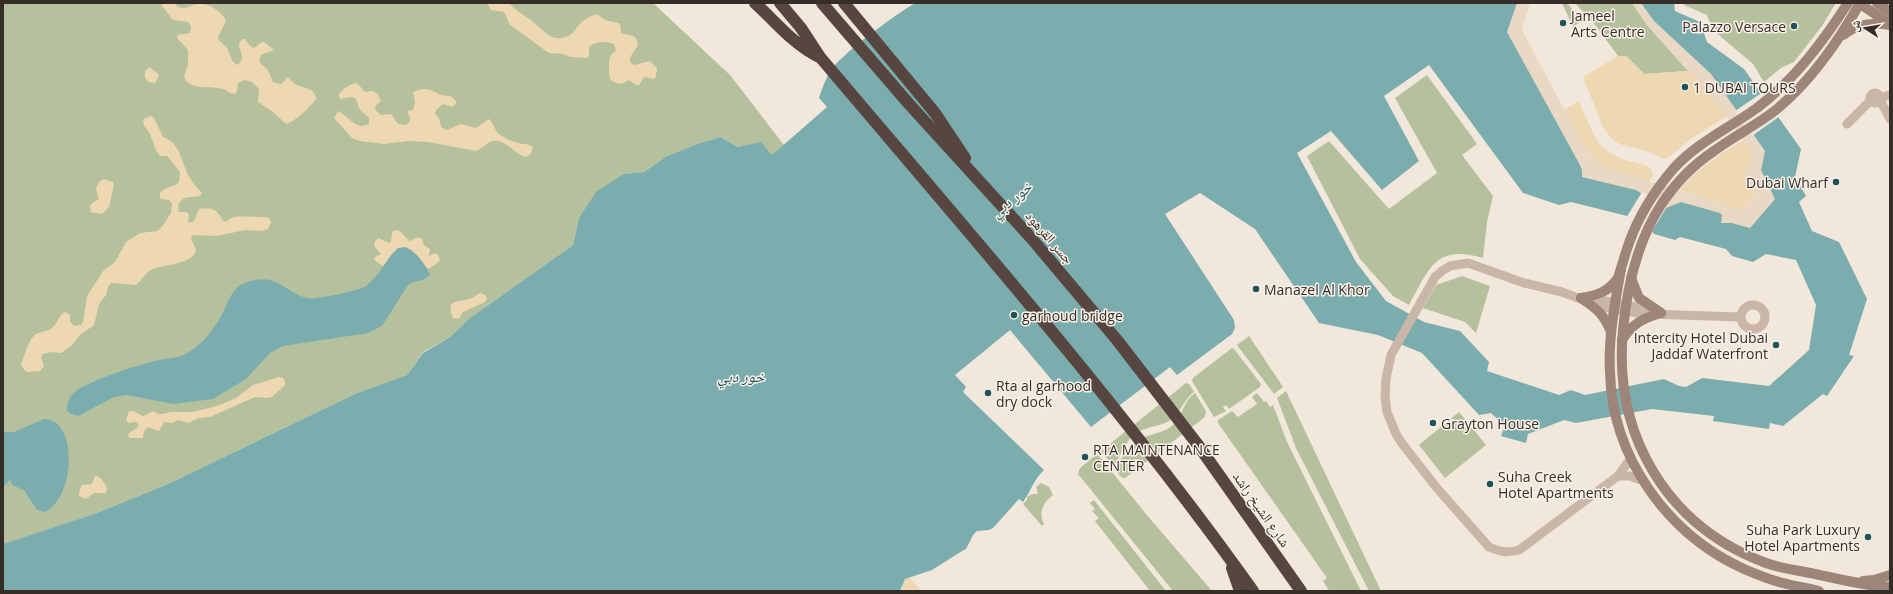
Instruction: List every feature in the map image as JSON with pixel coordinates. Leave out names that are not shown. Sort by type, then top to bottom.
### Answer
[{"type":"highway","points":[[755,3],[799,46],[820,57]]},
{"type":"highway","points":[[780,3],[794,18],[820,57],[1073,356],[1164,470],[1253,591]]},
{"type":"highway","name":"جسر القرهود","points":[[822,3],[913,109],[973,174],[1089,306],[1198,445]]},
{"type":"highway","points":[[844,3],[935,113],[962,152],[973,174]]},
{"type":"highway","name":"شارع الشيخ راشد","points":[[1198,445],[1301,591]]},
{"type":"highway","points":[[1230,559],[1240,591]]},
{"type":"street","points":[[1581,298],[1598,295],[1608,290],[1618,278],[1638,221],[1661,185],[1691,152],[1718,132],[1746,116],[1783,86],[1816,50],[1848,3]]},
{"type":"street","points":[[1802,591],[1787,584],[1744,569],[1704,546],[1670,516],[1641,480],[1626,446],[1615,409],[1610,370],[1612,334],[1620,307],[1649,227],[1661,205],[1676,185],[1700,162],[1727,142],[1762,120],[1793,94],[1817,68],[1838,39],[1860,3],[1890,24]]},
{"type":"street","points":[[1877,3],[1890,11]]},
{"type":"street","points":[[1886,3],[1890,11]]},
{"type":"street","points":[[1838,39],[1850,30],[1863,25],[1877,23],[1890,24]]},
{"type":"street","points":[[1848,124],[1877,99],[1890,95]]},
{"type":"street","points":[[1877,99],[1890,119]]},
{"type":"street","points":[[1631,458],[1618,476],[1519,550],[1498,552],[1489,547],[1436,487],[1396,434],[1387,412],[1385,396],[1386,379],[1391,355],[1435,277],[1450,266],[1468,263],[1524,283],[1647,314],[1661,313],[1740,317]]},
{"type":"street","points":[[1621,269],[1621,369],[1626,404],[1636,438],[1660,485],[1698,524],[1731,547],[1765,562],[1783,564],[1849,581],[1890,587]]},
{"type":"street","points":[[1631,276],[1639,298],[1661,313]]},
{"type":"street","points":[[1581,298],[1600,313],[1606,321],[1612,334]]},
{"type":"street","points":[[1622,340],[1627,331],[1637,322],[1661,313]]},
{"type":"street","points":[[1618,476],[1630,476],[1641,480]]},
{"type":"street","points":[[1849,581],[1867,581],[1890,575]]},
{"type":"street","points":[[1787,584],[1819,591]]},
{"type":"green space","points":[[3,3],[653,3],[730,75],[784,145],[772,156],[761,143],[738,147],[720,137],[667,156],[644,172],[624,174],[579,218],[573,245],[470,318],[450,337],[423,352],[407,375],[357,393],[168,484],[97,513],[3,544]]},
{"type":"green space","points":[[1562,3],[1567,3],[1582,21],[1573,27]]},
{"type":"green space","points":[[1575,3],[1632,3],[1647,25],[1688,71],[1644,74],[1626,56],[1618,56],[1596,26]]},
{"type":"green space","points":[[1684,3],[1836,3],[1822,26],[1794,62],[1781,68],[1764,82],[1753,64],[1713,30],[1707,15],[1684,5]]},
{"type":"green space","points":[[1427,75],[1477,144],[1462,155],[1493,196],[1487,222],[1483,258],[1454,254],[1444,257],[1436,263],[1422,280],[1409,305],[1393,296],[1360,259],[1307,156],[1329,141],[1389,209],[1437,173],[1395,98]]},
{"type":"green space","points":[[1462,276],[1490,286],[1476,333],[1465,322],[1423,308],[1436,285]]},
{"type":"green space","points":[[1249,336],[1283,387],[1274,394],[1237,345]]},
{"type":"green space","points":[[1232,348],[1261,384],[1260,387],[1229,409],[1226,405],[1223,407],[1226,411],[1214,417],[1192,381],[1193,378]]},
{"type":"green space","points":[[1186,383],[1189,384],[1194,392],[1176,415],[1165,423],[1138,432],[1133,436],[1113,466],[1101,451]]},
{"type":"green space","points":[[1286,391],[1381,591],[1369,591],[1296,448],[1277,398]]},
{"type":"green space","points":[[1195,393],[1206,411],[1205,417],[1125,478],[1122,478],[1114,468],[1128,449],[1138,440],[1171,427],[1178,419],[1188,399]]},
{"type":"green space","points":[[1257,393],[1270,407],[1273,405],[1287,442],[1361,591],[1329,591],[1323,581],[1327,578],[1218,423],[1218,420],[1232,411],[1238,417],[1257,404],[1252,397]]},
{"type":"green space","points":[[1459,412],[1486,445],[1445,478],[1419,445]]},
{"type":"green space","points":[[1096,455],[1099,456],[1212,591],[1173,591],[1078,474],[1080,468]]},
{"type":"green space","points":[[1041,483],[1049,487],[1053,495],[1042,508],[1041,516],[1044,524],[1042,526],[1023,504],[1027,500],[1027,497],[1032,494],[1038,494],[1036,487]]},
{"type":"green space","points":[[1094,500],[1166,591],[1150,591],[1095,521],[1099,518],[1092,511],[1095,509],[1090,503]]},
{"type":"sand","points":[[162,3],[171,3],[183,8],[196,4],[202,4],[215,8],[226,21],[218,37],[219,40],[227,48],[233,62],[237,65],[242,60],[239,44],[242,39],[245,39],[249,45],[254,48],[264,42],[274,50],[261,55],[259,62],[268,70],[273,82],[281,84],[288,77],[298,86],[314,92],[316,99],[307,110],[286,124],[272,111],[258,102],[259,89],[252,82],[245,80],[238,83],[235,94],[223,89],[201,87],[191,84],[184,76],[188,65],[188,50],[177,38],[178,35],[190,33],[191,26],[188,22],[173,20],[162,6]]},
{"type":"sand","points":[[487,3],[509,3],[543,31],[552,37],[557,38],[570,35],[585,20],[597,14],[605,20],[618,23],[620,24],[621,33],[634,36],[638,43],[630,58],[630,62],[634,65],[650,61],[657,68],[656,76],[654,79],[644,77],[639,85],[636,85],[629,80],[622,84],[614,82],[610,77],[609,62],[612,54],[616,50],[614,44],[601,42],[592,45],[589,47],[589,56],[587,58],[549,53],[510,25],[504,12],[491,10]]},
{"type":"sand","points":[[1618,56],[1626,56],[1644,74],[1688,71],[1708,91],[1727,116],[1691,139],[1665,159],[1643,150],[1619,144],[1612,139],[1603,127],[1583,77]]},
{"type":"sand","points":[[150,67],[159,75],[154,83],[148,82],[145,77],[145,71]]},
{"type":"sand","points":[[357,83],[365,92],[372,91],[378,94],[381,101],[376,105],[375,110],[381,115],[391,114],[398,124],[406,125],[410,121],[407,111],[413,110],[415,103],[413,92],[425,89],[440,95],[451,96],[457,102],[453,107],[443,104],[436,110],[435,114],[439,118],[441,127],[447,130],[461,124],[476,128],[489,119],[500,135],[514,142],[533,147],[530,155],[525,157],[499,141],[488,143],[476,151],[428,142],[409,141],[384,144],[359,141],[352,138],[334,118],[338,111],[344,114],[356,125],[364,126],[369,124],[369,118],[362,112],[355,98],[348,97],[341,99],[339,97],[339,94],[345,89],[352,84]]},
{"type":"sand","points":[[1579,101],[1598,142],[1606,150],[1622,159],[1648,166],[1652,170],[1653,174],[1649,182],[1619,173],[1610,169],[1594,158],[1582,144],[1564,110]]},
{"type":"sand","points":[[151,116],[154,118],[163,137],[169,139],[177,148],[187,173],[202,193],[200,196],[184,198],[178,204],[179,212],[187,212],[189,215],[188,223],[194,221],[199,209],[207,208],[216,211],[222,220],[226,222],[234,217],[269,218],[271,222],[268,229],[261,231],[245,230],[217,236],[193,235],[191,238],[196,250],[194,255],[189,259],[149,271],[136,285],[111,283],[108,287],[106,295],[99,304],[94,325],[80,335],[71,346],[61,353],[51,352],[43,354],[41,357],[44,366],[40,371],[26,372],[21,365],[33,336],[51,329],[65,312],[70,315],[70,321],[74,326],[81,325],[83,322],[87,296],[103,271],[115,262],[126,242],[140,233],[157,231],[162,227],[171,213],[172,203],[169,200],[160,199],[160,193],[179,182],[180,172],[167,156],[160,156],[156,150],[149,132],[143,123],[144,119]]},
{"type":"sand","points":[[1744,140],[1752,152],[1748,170],[1755,195],[1742,210],[1679,190],[1709,162]]},
{"type":"sand","points":[[104,179],[113,182],[114,185],[109,207],[100,214],[91,212],[90,206],[98,200],[96,188],[100,181]]},
{"type":"sand","points":[[395,230],[400,231],[409,241],[419,237],[422,239],[424,245],[430,249],[429,256],[435,253],[438,255],[440,260],[428,269],[410,249],[393,253],[383,266],[374,260],[375,257],[381,254],[374,246],[375,241],[378,238],[389,243],[391,242],[392,232]]},
{"type":"sand","points":[[480,293],[485,295],[487,299],[485,302],[463,312],[459,319],[453,318],[450,307],[451,304],[457,301],[470,299]]},
{"type":"sand","points":[[279,377],[283,378],[285,385],[272,397],[255,397],[210,417],[199,418],[188,423],[178,420],[172,423],[164,422],[159,431],[148,427],[144,431],[143,438],[130,438],[128,436],[129,433],[139,425],[136,422],[129,423],[126,420],[129,411],[133,411],[143,416],[154,411],[158,414],[171,412],[192,412],[217,406],[236,398],[253,385]]},
{"type":"sand","points":[[95,476],[99,477],[104,482],[107,488],[106,493],[94,493],[86,499],[79,496],[82,485],[92,484]]},
{"type":"sand","points":[[909,576],[921,591],[901,591],[904,580]]},
{"type":"shaded area","points":[[1517,3],[1530,3],[1522,30],[1583,145],[1590,155],[1602,165],[1612,170],[1742,210],[1755,196],[1744,176],[1748,169],[1752,152],[1708,91],[1647,25],[1632,3],[1641,3],[1654,21],[1711,74],[1765,151],[1761,170],[1775,199],[1750,228],[1732,223],[1721,223],[1722,215],[1720,213],[1681,202],[1666,208],[1636,190],[1581,177],[1582,172],[1580,165],[1507,32]]},
{"type":"water","name":"خور دبي","points":[[915,3],[1517,3],[1507,32],[1580,165],[1582,177],[1636,190],[1666,208],[1681,202],[1720,213],[1722,215],[1721,223],[1732,223],[1750,228],[1775,199],[1761,170],[1765,151],[1711,74],[1654,21],[1641,3],[1674,3],[1675,11],[1700,22],[1707,42],[1744,69],[1801,149],[1795,177],[1806,196],[1799,202],[1812,231],[1839,242],[1867,299],[1849,355],[1854,356],[1827,396],[1823,394],[1783,426],[1770,423],[1769,429],[1713,421],[1714,416],[1652,409],[1576,423],[1564,420],[1528,434],[1526,443],[1501,436],[1505,426],[1491,413],[1479,415],[1422,353],[1378,335],[1319,323],[1255,229],[1200,193],[1165,214],[1234,320],[1235,328],[1232,334],[1177,375],[1170,367],[1091,427],[1010,330],[955,375],[966,387],[963,392],[1044,470],[1023,502],[1019,499],[993,528],[989,530],[977,531],[973,535],[966,549],[932,570],[905,579],[900,591],[3,591],[3,544],[97,513],[168,484],[357,393],[407,375],[423,353],[450,337],[470,318],[573,245],[579,218],[596,192],[624,174],[644,172],[667,156],[720,137],[738,147],[761,142],[772,155],[827,107],[819,98],[827,76],[835,65],[863,40]],"holes":[[[1429,65],[1523,193],[1559,205],[1571,202],[1627,216],[1652,231],[1654,234],[1675,240],[1680,237],[1726,249],[1732,256],[1753,262],[1766,254],[1796,260],[1816,305],[1809,350],[1769,386],[1702,378],[1686,387],[1679,386],[1664,379],[1585,395],[1571,390],[1559,395],[1487,371],[1489,362],[1460,331],[1424,322],[1386,301],[1356,262],[1297,153],[1331,131],[1382,190],[1419,161],[1384,96]]]},
{"type":"water","points":[[405,247],[413,251],[420,258],[430,275],[423,280],[416,281],[408,285],[382,326],[368,333],[283,346],[270,353],[246,379],[213,399],[173,404],[127,395],[114,397],[78,416],[67,411],[71,396],[89,384],[134,367],[154,361],[181,356],[199,345],[214,328],[233,292],[240,285],[264,279],[278,283],[298,295],[307,298],[319,298],[346,293],[362,288],[370,283],[393,253],[398,248]]},
{"type":"water","points":[[44,419],[55,422],[63,431],[67,444],[69,460],[63,491],[55,503],[45,512],[37,510],[24,490],[12,485],[10,480],[3,487],[3,432],[14,432]]},
{"type":"pier","points":[[1763,92],[1780,116],[1752,136],[1735,111]]},
{"type":"pier","points":[[1642,192],[1668,205],[1651,233],[1626,218]]},
{"type":"place","name":"Jameel Arts Centre","points":[[1563,23]]},
{"type":"place","name":"Palazzo Versace","points":[[1794,26]]},
{"type":"place","name":"1 DUBAI TOURS","points":[[1685,87]]},
{"type":"place","name":"Dubai Wharf","points":[[1836,182]]},
{"type":"place","name":"Manazel Al Khor","points":[[1256,289]]},
{"type":"place","name":"garhoud bridge","points":[[1014,315]]},
{"type":"place","name":"Intercity Hotel Dubai Jaddaf Waterfront","points":[[1776,345]]},
{"type":"place","name":"Rta al garhood dry dock","points":[[988,393]]},
{"type":"place","name":"Grayton House","points":[[1433,423]]},
{"type":"place","name":"RTA MAINTENANCE CENTER","points":[[1085,457]]},
{"type":"place","name":"Suha Creek Hotel Apartments","points":[[1490,484]]},
{"type":"place","name":"Suha Park Luxury Hotel Apartments","points":[[1868,537]]}]
